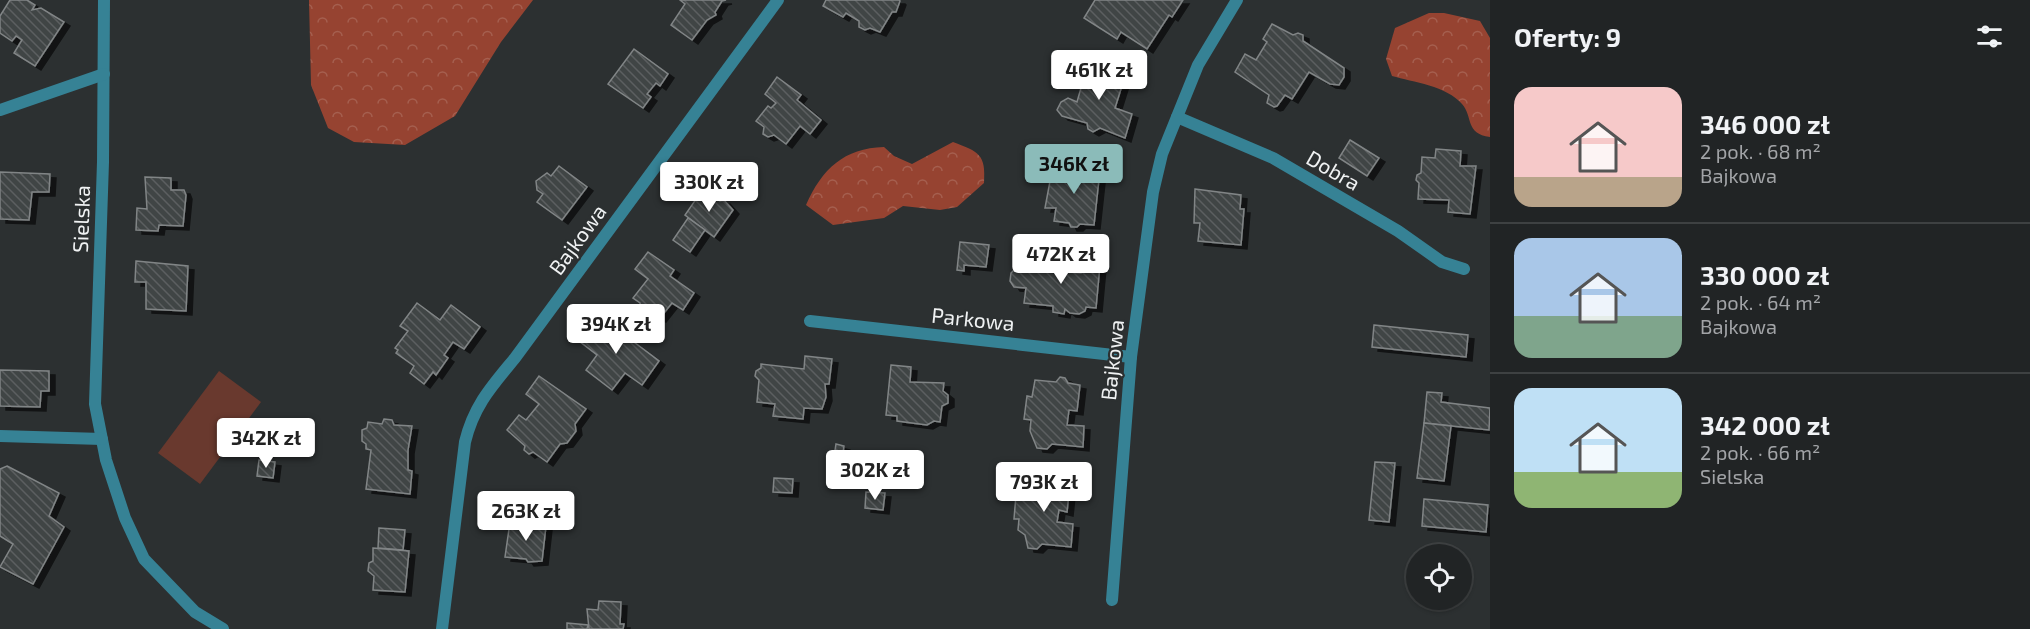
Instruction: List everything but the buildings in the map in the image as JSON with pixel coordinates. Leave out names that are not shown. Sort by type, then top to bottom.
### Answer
[{"type":"street","name":"Sielska","points":[[104,0],[95,404],[102,439],[125,518],[144,559],[195,612],[223,629]]},
{"type":"street","name":"Bajkowa","points":[[442,629],[470,418],[482,398],[515,358],[778,0]]},
{"type":"street","name":"Bajkowa","points":[[1112,600],[1131,357],[1153,192],[1162,154],[1198,64],[1237,0]]},
{"type":"street","points":[[0,110],[104,74]]},
{"type":"street","name":"Dobra","points":[[1177,117],[1273,158],[1398,231],[1442,262],[1464,269]]},
{"type":"street","name":"Parkowa","points":[[810,321],[1131,357]]},
{"type":"street","points":[[0,436],[102,439]]},
{"type":"shaded area","points":[[219,371],[261,402],[200,484],[158,453]]},
{"type":"green space","points":[[309,0],[533,0],[501,42],[455,116],[405,145],[354,142],[328,128],[311,85]]},
{"type":"green space","points":[[1429,13],[1444,13],[1480,21],[1490,38],[1490,137],[1482,135],[1473,128],[1462,104],[1448,93],[1392,76],[1386,59],[1395,28]]},
{"type":"green space","points":[[953,142],[979,155],[984,166],[984,183],[957,207],[940,210],[903,206],[884,218],[833,225],[806,205],[827,171],[846,156],[857,151],[884,147],[894,156],[912,164]]}]
